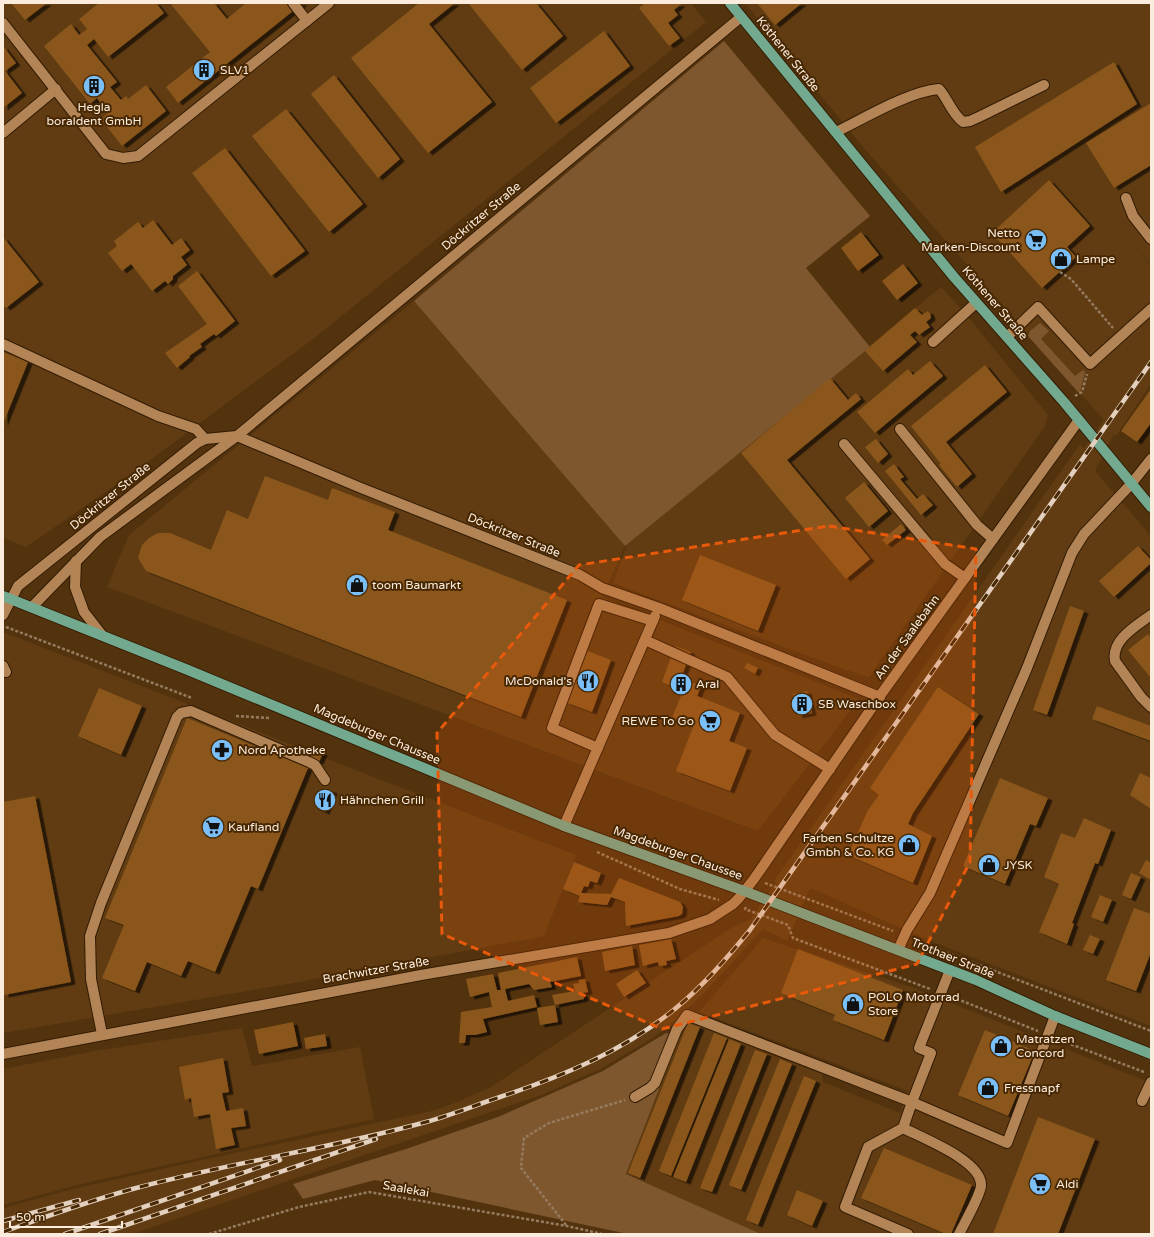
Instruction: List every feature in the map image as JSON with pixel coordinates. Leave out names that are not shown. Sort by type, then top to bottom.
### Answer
[{"type":"main road","name":"Köthener Straße","points":[[730,3],[976,302],[1064,402],[1151,507]]},
{"type":"main road","name":"Magdeburger Chaussee","points":[[7,597],[564,826],[744,891]]},
{"type":"main road","name":"Trothaer Straße","points":[[744,891],[976,980],[1055,1016],[1151,1054]]},
{"type":"street","points":[[293,3],[307,21]]},
{"type":"street","points":[[3,22],[106,154],[123,158],[138,156],[329,3]]},
{"type":"street","name":"Döckritzer Straße","points":[[32,607],[100,538],[237,436],[741,17]]},
{"type":"street","points":[[836,132],[908,97],[928,90],[939,89],[946,97],[958,118],[963,122],[970,121],[981,116],[1044,85]]},
{"type":"street","points":[[3,133],[56,89]]},
{"type":"street","points":[[1126,198],[1133,216],[1151,239]]},
{"type":"street","points":[[933,342],[976,302]]},
{"type":"street","points":[[1007,337],[1038,308],[1090,364],[1151,309]]},
{"type":"street","points":[[3,344],[158,416],[196,429],[205,439]]},
{"type":"street","name":"An der Saalebahn","points":[[744,891],[754,879],[880,697],[1079,420]]},
{"type":"street","points":[[900,429],[977,525],[993,539]]},
{"type":"street","name":"Döckritzer Straße","points":[[3,615],[7,597],[18,586],[197,443],[205,439],[237,436],[361,488],[580,575],[602,588],[658,608],[880,697]]},
{"type":"street","points":[[844,444],[945,564],[965,578]]},
{"type":"street","points":[[898,950],[930,893],[1024,675],[1072,552],[1084,534],[1132,483],[1151,459]]},
{"type":"street","points":[[76,562],[75,586],[81,606],[102,635]]},
{"type":"street","points":[[598,748],[552,728],[599,604],[653,622]]},
{"type":"street","points":[[564,826],[658,608]]},
{"type":"street","points":[[1151,615],[1125,635],[1117,644],[1114,654],[1115,661],[1141,697],[1151,706]]},
{"type":"street","points":[[645,640],[727,677],[775,735],[830,769]]},
{"type":"street","points":[[102,1034],[90,979],[90,936],[101,903],[177,717],[181,713],[191,711],[315,765],[325,780]]},
{"type":"street","name":"Brachwitzer Straße","points":[[3,1054],[102,1034],[421,975],[669,933],[710,919],[733,904],[744,891]]},
{"type":"street","points":[[908,1234],[845,1207],[868,1147],[903,1128],[931,1053],[919,1048],[950,970]]},
{"type":"street","points":[[635,1097],[650,1088],[655,1083],[677,1029],[687,1015],[912,1102],[1007,1143],[1055,1016]]},
{"type":"street","points":[[1142,1101],[1151,1082]]},
{"type":"street","points":[[903,1128],[965,1161],[976,1170],[981,1179],[981,1188],[959,1234]]},
{"type":"path","points":[[1060,272],[1070,279],[1120,336]]},
{"type":"path","points":[[1064,402],[1082,392],[1090,364]]},
{"type":"path","points":[[3,626],[194,699]]},
{"type":"path","points":[[236,716],[271,718]]},
{"type":"path","points":[[594,851],[680,889],[746,909]]},
{"type":"path","points":[[754,879],[1151,1031]]},
{"type":"path","points":[[567,1226],[521,1168],[524,1138],[549,1123],[635,1097]]},
{"type":"path","name":"Saalekai","points":[[209,1234],[299,1207],[369,1192],[567,1226],[602,1234]]},
{"type":"highlighted area","points":[[829,526],[976,549],[970,862],[917,964],[662,1029],[442,934],[437,733],[579,565]]},
{"type":"shaded area","points":[[3,3],[691,3],[706,22],[313,339],[130,475],[26,547],[3,538]]},
{"type":"shaded area","points":[[745,3],[1151,3],[1151,265],[1120,229],[1151,266],[1151,384],[1116,436],[1114,434],[1095,471],[1151,536],[1151,1026],[933,942],[810,888],[787,941],[763,929],[705,992],[679,1017],[653,1038],[602,1068],[544,1094],[132,1234],[3,1234],[3,1209],[14,1205],[69,1190],[202,1160],[432,1111],[455,1103],[491,1087],[731,928],[750,920],[776,882],[774,881],[1080,444],[1084,448],[1104,420],[863,147]]},
{"type":"shaded area","points":[[724,41],[870,216],[806,268],[870,347],[625,546],[414,301]]},
{"type":"shaded area","points":[[941,287],[965,313],[1048,415],[1045,426],[869,677],[846,670],[613,583],[627,544]]},
{"type":"shaded area","points":[[414,301],[625,546],[602,597],[859,699],[758,831],[107,587],[129,535]]},
{"type":"shaded area","points":[[1040,323],[1049,331],[1041,339],[1075,376],[1083,370],[1085,372],[1080,392],[1078,392],[1028,336],[1030,331]]},
{"type":"shaded area","points":[[3,632],[576,855],[544,936],[299,982],[3,1033]]},
{"type":"shaded area","points":[[763,938],[911,987],[1151,1083],[1151,1234],[761,1234],[626,1174],[680,1035],[687,1022],[822,1074],[823,1082],[900,1113],[908,1091],[699,1012]]},
{"type":"shaded area","points":[[242,1028],[252,1066],[360,1047],[374,1119],[81,1184],[3,1205],[3,1069],[95,1051]]},
{"type":"shaded area","points":[[666,1033],[680,1035],[626,1174],[761,1234],[628,1234],[375,1180],[303,1199],[293,1184],[406,1149],[498,1117],[603,1071]]},
{"type":"building","points":[[11,3],[47,3],[25,20]]},
{"type":"building","name":"Hegla boraIdent GmbH","points":[[99,3],[156,3],[164,13],[108,57],[94,39],[87,45],[117,82],[110,87],[121,100],[126,96],[128,99],[146,85],[166,111],[122,146],[101,119],[108,113],[97,98],[90,104],[44,46],[71,24],[79,35],[87,29],[79,19]]},
{"type":"building","name":"SLV1","points":[[170,3],[214,3],[227,19],[246,3],[303,3],[178,103],[166,87],[210,52]]},
{"type":"building","points":[[419,3],[455,3],[429,24],[492,102],[428,153],[351,58]]},
{"type":"building","points":[[468,3],[536,3],[563,36],[522,70]]},
{"type":"building","points":[[645,3],[681,4],[674,10],[678,15],[668,23],[680,38],[669,46],[639,8]]},
{"type":"building","points":[[757,3],[802,3],[775,25]]},
{"type":"building","points":[[604,31],[630,66],[556,123],[530,88]]},
{"type":"building","points":[[3,46],[16,63],[5,71],[22,93],[3,108]]},
{"type":"building","points":[[1114,62],[1137,104],[1001,192],[975,147]]},
{"type":"building","points":[[334,75],[400,159],[378,178],[311,94]]},
{"type":"building","points":[[1151,103],[1151,165],[1114,188],[1086,143]]},
{"type":"building","points":[[286,109],[363,204],[329,232],[252,136]]},
{"type":"building","points":[[225,148],[305,251],[271,276],[192,173]]},
{"type":"building","name":"Netto Marken-Discount","points":[[1049,180],[1090,226],[1067,247],[1076,257],[1042,288],[992,233]]},
{"type":"building","points":[[153,220],[172,245],[181,238],[190,250],[181,257],[187,265],[173,276],[173,279],[168,284],[165,281],[152,291],[131,264],[122,271],[108,253],[117,246],[114,241],[138,222],[143,228]]},
{"type":"building","points":[[861,232],[879,255],[858,271],[841,248]]},
{"type":"building","points":[[3,237],[39,282],[6,308],[3,305]]},
{"type":"building","points":[[903,264],[918,283],[897,300],[882,281]]},
{"type":"building","points":[[197,271],[235,321],[216,336],[214,334],[200,344],[202,347],[189,356],[190,357],[177,368],[165,353],[207,324],[178,286]]},
{"type":"building","points":[[915,308],[922,315],[928,311],[931,318],[926,322],[930,327],[919,335],[915,331],[910,335],[917,342],[883,371],[865,351]]},
{"type":"building","points":[[3,352],[28,362],[3,424]]},
{"type":"building","points":[[930,361],[943,376],[875,433],[857,412],[908,369],[913,375]]},
{"type":"building","points":[[985,365],[1007,392],[946,442],[972,474],[957,487],[911,426]]},
{"type":"building","points":[[830,378],[848,400],[856,393],[861,399],[787,460],[870,559],[846,579],[741,453]]},
{"type":"building","points":[[1151,389],[1151,423],[1137,442],[1121,431]]},
{"type":"building","points":[[876,439],[888,454],[878,463],[865,447]]},
{"type":"building","points":[[894,464],[904,477],[900,479],[917,499],[923,494],[933,505],[921,515],[885,471]]},
{"type":"building","name":"toom Baumarkt","points":[[265,476],[328,500],[332,488],[395,512],[388,530],[567,600],[521,717],[146,571],[138,558],[142,545],[149,538],[158,533],[170,533],[211,550],[227,510],[248,519]]},
{"type":"building","points":[[864,482],[888,511],[869,527],[845,498]]},
{"type":"building","points":[[901,524],[906,530],[887,545],[882,540]]},
{"type":"building","points":[[1138,546],[1151,560],[1151,563],[1114,597],[1099,581]]},
{"type":"building","points":[[700,555],[776,585],[758,631],[682,600]]},
{"type":"building","points":[[1070,606],[1084,611],[1047,715],[1033,710]]},
{"type":"building","points":[[1148,634],[1149,636],[1151,634],[1151,678],[1128,650]]},
{"type":"building","points":[[675,646],[691,652],[681,678],[701,686],[697,696],[740,713],[729,741],[747,748],[730,791],[676,771],[693,727],[672,718],[683,691],[662,682]]},
{"type":"building","name":"McDonald's","points":[[585,650],[611,660],[592,712],[565,702]]},
{"type":"building","points":[[747,663],[758,668],[755,674],[744,668]]},
{"type":"building","points":[[938,687],[979,714],[913,813],[908,824],[932,836],[913,883],[848,855],[868,810],[879,795],[870,788]]},
{"type":"building","points":[[99,688],[142,706],[121,755],[78,736]]},
{"type":"building","name":"SB Waschbox","points":[[807,691],[812,713],[798,716],[793,694]]},
{"type":"building","points":[[1097,706],[1151,726],[1151,741],[1092,719]]},
{"type":"building","name":"Kaufland","points":[[187,718],[308,768],[258,889],[251,886],[215,972],[188,961],[181,976],[147,962],[135,991],[102,978],[124,925],[105,918]]},
{"type":"building","points":[[306,747],[323,753],[319,762],[302,756]]},
{"type":"building","points":[[1140,773],[1151,778],[1151,809],[1130,795]]},
{"type":"building","points":[[1000,778],[1048,798],[1036,826],[1030,824],[1005,884],[963,866]]},
{"type":"building","name":"Hähnchen Grill","points":[[325,788],[333,791],[325,812],[316,808]]},
{"type":"building","points":[[35,796],[71,982],[4,995],[3,802]]},
{"type":"building","points":[[1084,818],[1111,830],[1098,864],[1095,863],[1072,923],[1074,924],[1067,944],[1039,932],[1059,884],[1044,877],[1061,833],[1075,838]]},
{"type":"building","points":[[1146,860],[1151,863],[1151,880],[1139,873]]},
{"type":"building","points":[[574,862],[601,873],[597,883],[590,881],[588,887],[584,886],[581,893],[611,894],[619,878],[680,902],[683,907],[682,914],[679,916],[626,926],[625,902],[611,897],[607,905],[578,902],[580,896],[563,889]]},
{"type":"building","points":[[1131,873],[1141,877],[1131,899],[1122,895]]},
{"type":"building","points":[[1100,895],[1112,900],[1103,922],[1091,917]]},
{"type":"building","points":[[1134,908],[1151,914],[1151,952],[1136,991],[1106,980]]},
{"type":"building","points":[[1090,935],[1100,939],[1093,954],[1083,950]]},
{"type":"building","points":[[671,939],[676,959],[666,961],[667,965],[659,966],[658,962],[643,966],[639,945]]},
{"type":"building","points":[[632,946],[635,965],[605,971],[602,952]]},
{"type":"building","name":"POLO Motorrad Store","points":[[798,949],[903,990],[884,1040],[833,1020],[835,1015],[781,993]]},
{"type":"building","points":[[577,957],[581,976],[550,982],[552,987],[534,990],[529,984],[505,989],[508,1001],[534,995],[537,1007],[483,1019],[487,1032],[475,1035],[466,1035],[465,1043],[459,1043],[461,1012],[492,1007],[489,992],[470,997],[466,979],[493,974],[497,990],[501,990],[498,973]]},
{"type":"building","points":[[637,970],[646,983],[624,997],[616,984]]},
{"type":"building","points":[[585,979],[588,992],[583,993],[584,999],[555,1005],[552,995],[575,991],[573,984],[579,983],[579,980]]},
{"type":"building","points":[[555,1005],[558,1022],[540,1025],[537,1008]]},
{"type":"building","points":[[293,1022],[298,1046],[259,1054],[254,1030]]},
{"type":"building","points":[[688,1023],[700,1027],[640,1178],[628,1173]]},
{"type":"building","points":[[985,1030],[1035,1051],[1008,1116],[958,1095]]},
{"type":"building","points":[[714,1033],[727,1038],[671,1176],[659,1171]]},
{"type":"building","points":[[325,1034],[327,1046],[306,1049],[304,1038]]},
{"type":"building","points":[[729,1039],[741,1044],[686,1182],[673,1177]]},
{"type":"building","points":[[755,1050],[767,1054],[712,1192],[700,1188]]},
{"type":"building","points":[[223,1058],[229,1092],[222,1093],[226,1111],[243,1108],[246,1126],[231,1128],[235,1145],[216,1149],[210,1114],[194,1117],[191,1098],[185,1100],[179,1067]]},
{"type":"building","points":[[780,1059],[792,1064],[741,1190],[729,1185]]},
{"type":"building","points":[[804,1076],[816,1081],[758,1225],[746,1220]]},
{"type":"building","points":[[1038,1117],[1095,1139],[1058,1234],[993,1234]]},
{"type":"building","points":[[884,1148],[972,1185],[951,1234],[946,1234],[861,1198]]},
{"type":"building","points":[[797,1190],[823,1201],[812,1226],[787,1215]]},
{"type":"railway","points":[[3,1232],[88,1202],[140,1187],[212,1170],[355,1140],[445,1116],[524,1089],[592,1061],[635,1037],[676,1008],[706,981],[750,930],[1151,362]]},
{"type":"railway","points":[[100,1234],[376,1139]]},
{"type":"railway","points":[[65,1234],[280,1160]]},
{"type":"railway","points":[[3,1221],[79,1200]]},
{"type":"place","name":"SLV1","points":[[204,70]]},
{"type":"place","name":"Hegla boraIdent GmbH","points":[[94,86]]},
{"type":"place","name":"Netto Marken-Discount","points":[[1036,240]]},
{"type":"place","name":"Lampe","points":[[1061,259]]},
{"type":"place","name":"toom Baumarkt","points":[[357,585]]},
{"type":"place","name":"McDonald's","points":[[588,681]]},
{"type":"place","name":"Aral","points":[[681,684]]},
{"type":"place","name":"SB Waschbox","points":[[802,704]]},
{"type":"place","name":"REWE To Go","points":[[710,721]]},
{"type":"place","name":"Nord Apotheke","points":[[222,750]]},
{"type":"place","name":"Hähnchen Grill","points":[[325,800]]},
{"type":"place","name":"Kaufland","points":[[213,827]]},
{"type":"place","name":"Farben Schultze Gmbh & Co. KG","points":[[909,845]]},
{"type":"place","name":"JYSK","points":[[989,865]]},
{"type":"place","name":"POLO Motorrad Store","points":[[853,1004]]},
{"type":"place","name":"Matratzen Concord","points":[[1001,1046]]},
{"type":"place","name":"Fressnapf","points":[[988,1088]]},
{"type":"place","name":"Aldi","points":[[1040,1184]]}]
